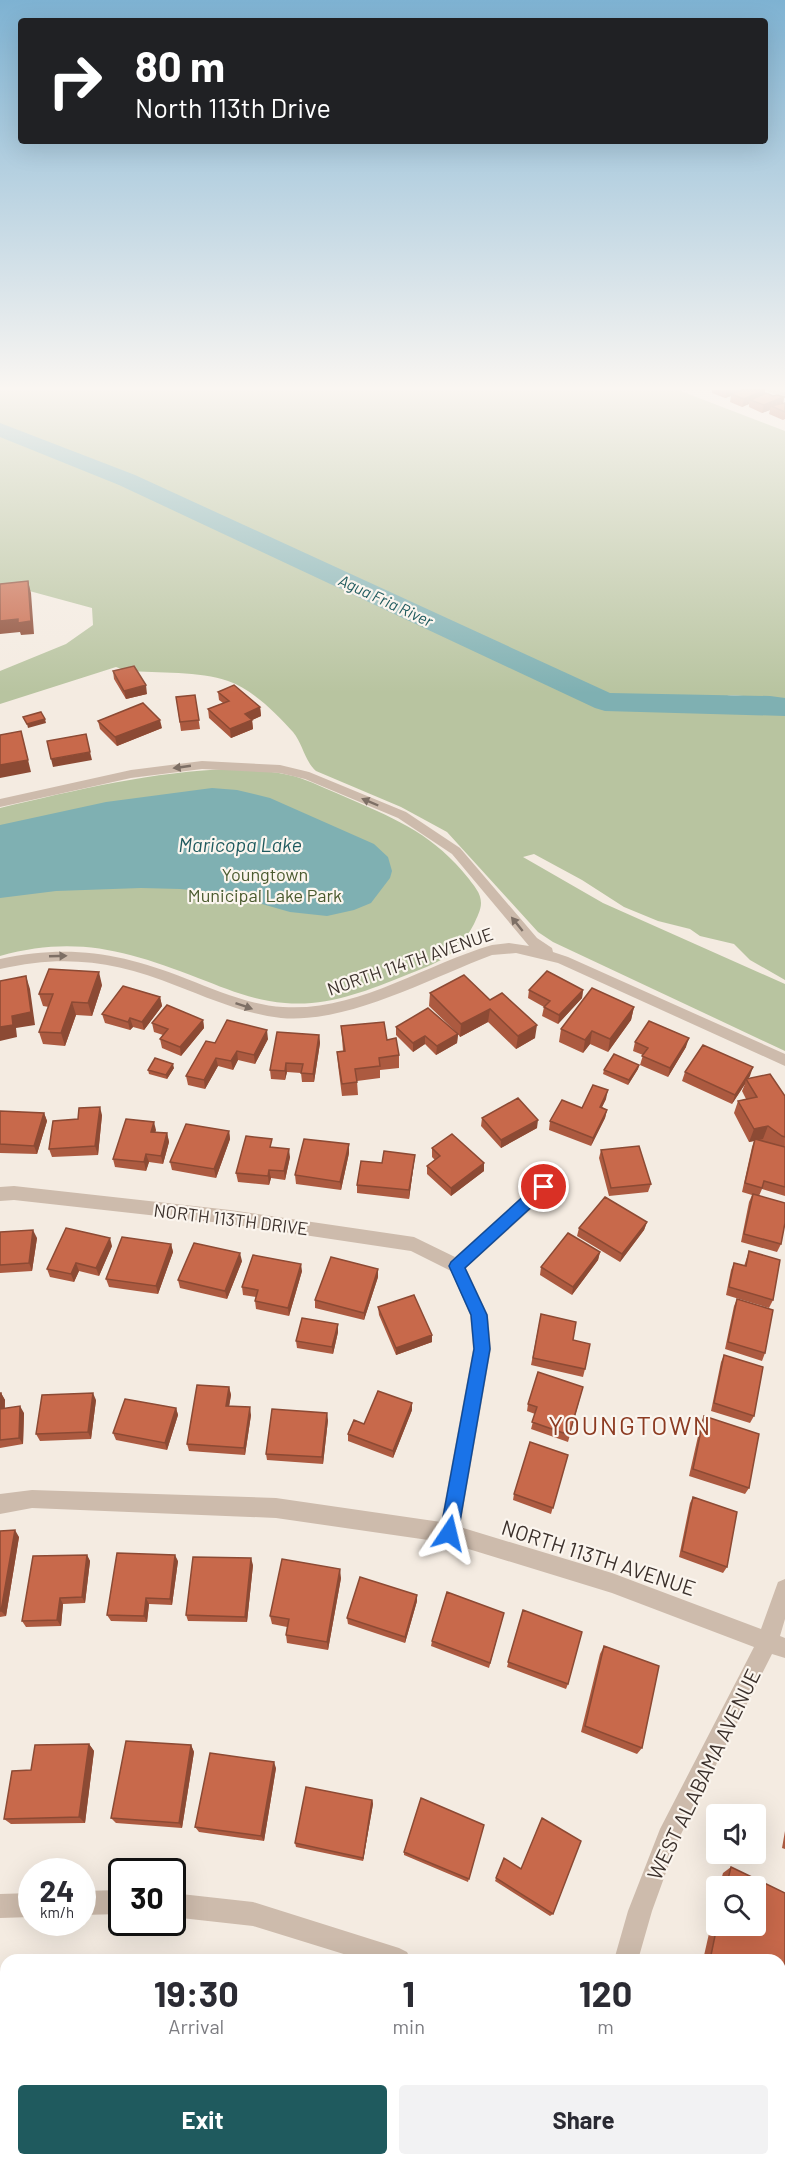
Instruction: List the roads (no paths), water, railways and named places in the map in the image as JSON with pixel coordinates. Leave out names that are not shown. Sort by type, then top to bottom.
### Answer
[{"type":"street","points":[[0,803],[131,774],[202,765],[280,769],[309,776],[402,815],[456,850],[532,941],[563,960]]},
{"type":"street","name":"NORTH 114TH AVENUE","points":[[0,963],[28,957],[93,955],[144,968],[250,1009],[278,1013],[304,1013],[345,1008],[442,968],[501,948],[528,950],[563,960],[785,1060]]},
{"type":"street","points":[[449,1533],[482,1349],[479,1315],[457,1266],[544,1187]]},
{"type":"street","name":"NORTH 113TH DRIVE","points":[[0,1194],[14,1193],[230,1217],[414,1244],[457,1266]]},
{"type":"street","name":"NORTH 113TH AVENUE","points":[[0,1504],[32,1499],[276,1508],[449,1533],[612,1584],[776,1645]]},
{"type":"street","name":"WEST ALABAMA AVENUE","points":[[628,1954],[640,1911],[668,1837],[776,1645],[785,1589]]},
{"type":"street","points":[[0,1906],[18,1905]]},
{"type":"street","points":[[186,1907],[253,1914],[380,1954]]},
{"type":"water","name":"Maricopa Lake","points":[[212,788],[237,790],[270,798],[374,844],[388,857],[392,871],[390,878],[371,903],[354,910],[327,916],[290,912],[224,893],[180,889],[56,891],[0,898],[0,825],[106,802]]},
{"type":"waterway","name":"Agua Fria River","points":[[151,491],[605,702],[785,707]]},
{"type":"district","name":"YOUNGTOWN","points":[[630,1424]]},
{"type":"park label","name":"Youngtown Municipal Lake Park","points":[[265,884]]}]
